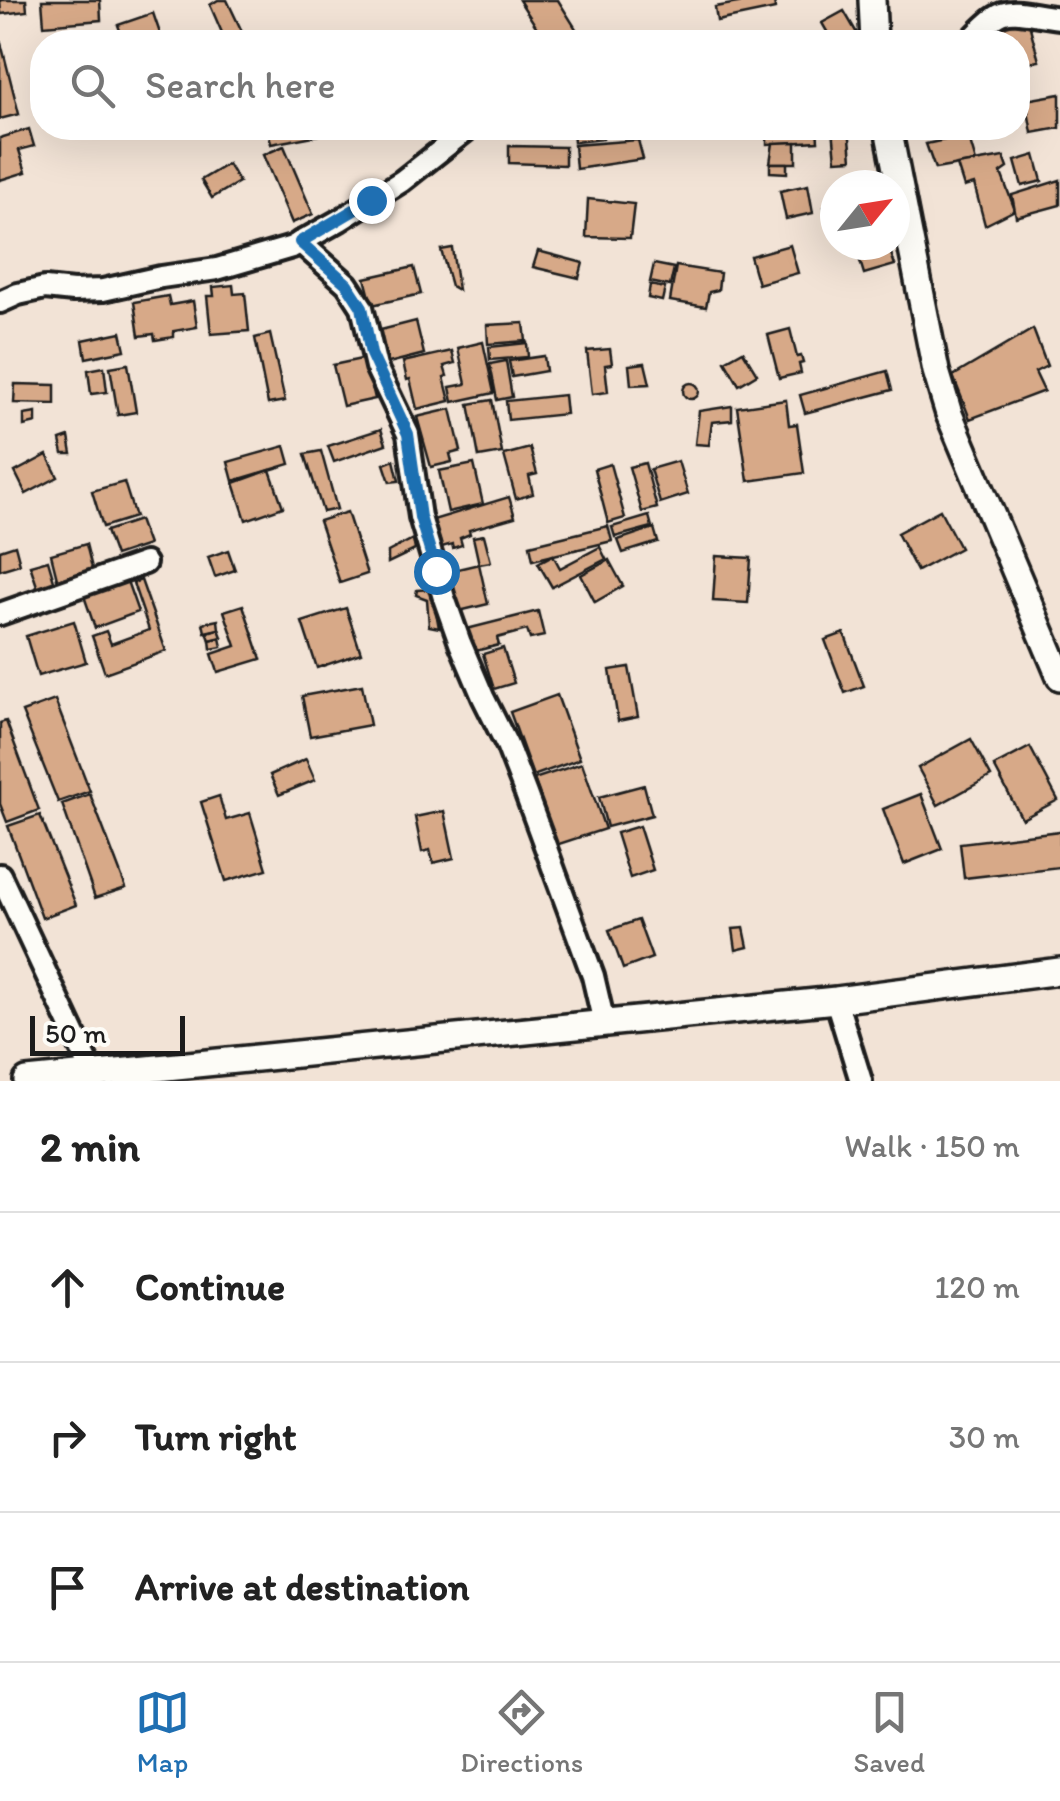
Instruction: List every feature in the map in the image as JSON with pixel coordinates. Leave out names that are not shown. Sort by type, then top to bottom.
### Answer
[{"type":"street","points":[[872,0],[873,30]]},
{"type":"street","points":[[980,30],[1002,11],[1060,18]]},
{"type":"street","points":[[0,302],[45,288],[103,290],[217,269],[292,246],[402,181],[454,140]]},
{"type":"street","points":[[890,140],[936,372],[949,414],[1060,677]]},
{"type":"street","points":[[300,242],[347,284],[362,307],[371,354],[408,434],[420,517],[444,598],[526,794],[592,976],[604,1023]]},
{"type":"street","points":[[0,614],[145,563]]},
{"type":"street","points":[[0,876],[93,1074]]},
{"type":"street","points":[[27,1081],[836,1000],[1060,971]]},
{"type":"street","points":[[836,1000],[862,1081]]},
{"type":"building","points":[[0,0],[26,0],[27,11],[1,14]]},
{"type":"building","points":[[42,0],[100,0],[101,20],[44,25]]},
{"type":"building","points":[[227,0],[241,30],[221,30],[210,5]]},
{"type":"building","points":[[519,0],[558,0],[577,30],[538,30]]},
{"type":"building","points":[[774,0],[775,9],[717,21],[715,7]]},
{"type":"building","points":[[844,11],[855,30],[826,30],[822,23]]},
{"type":"building","points":[[153,13],[159,30],[120,30],[118,25]]},
{"type":"building","points":[[1027,16],[1039,61],[1030,62],[1030,30],[993,28]]},
{"type":"building","points":[[0,39],[19,114],[0,119]]},
{"type":"building","points":[[1060,94],[1060,128],[1032,133],[1030,99]]},
{"type":"building","points":[[29,129],[34,146],[19,150],[26,172],[0,180],[0,138]]},
{"type":"building","points":[[638,140],[643,159],[576,169],[574,145]]},
{"type":"building","points":[[767,140],[818,141],[767,144]]},
{"type":"building","points":[[834,140],[850,140],[852,159],[836,160]]},
{"type":"building","points":[[969,140],[976,162],[935,169],[926,144]]},
{"type":"building","points":[[796,142],[796,163],[770,163],[773,143]]},
{"type":"building","points":[[284,146],[313,214],[292,223],[263,155]]},
{"type":"building","points":[[509,146],[565,147],[565,165],[509,163]]},
{"type":"building","points":[[1035,155],[1042,181],[1022,186],[1015,161]]},
{"type":"building","points":[[1004,157],[1008,168],[1001,173],[1015,210],[985,225],[974,184],[964,187],[957,165]]},
{"type":"building","points":[[770,163],[787,163],[787,173],[770,172]]},
{"type":"building","points":[[228,164],[239,182],[212,198],[201,180]]},
{"type":"building","points":[[1060,180],[1060,205],[1016,217],[1012,195]]},
{"type":"building","points":[[808,185],[813,213],[786,219],[780,191]]},
{"type":"building","points":[[588,199],[634,204],[630,238],[586,237]]},
{"type":"building","points":[[790,245],[798,273],[758,284],[750,256]]},
{"type":"building","points":[[452,248],[458,290],[451,286],[441,250]]},
{"type":"building","points":[[538,251],[583,263],[579,278],[533,267]]},
{"type":"building","points":[[860,260],[893,260],[895,265],[864,274]]},
{"type":"building","points":[[654,264],[674,268],[670,286],[650,282]]},
{"type":"building","points":[[676,266],[720,273],[718,290],[709,292],[706,307],[670,301]]},
{"type":"building","points":[[414,267],[421,294],[372,305],[365,278]]},
{"type":"building","points":[[233,285],[234,294],[245,293],[249,331],[211,334],[207,296],[214,296],[213,287]]},
{"type":"building","points":[[650,285],[665,288],[662,301],[648,298]]},
{"type":"building","points":[[168,296],[170,305],[193,301],[197,327],[155,340],[154,334],[139,336],[134,302]]},
{"type":"building","points":[[416,321],[424,354],[377,366],[369,333]]},
{"type":"building","points":[[524,323],[526,341],[488,344],[487,325]]},
{"type":"building","points":[[790,329],[797,357],[801,356],[803,363],[799,364],[801,373],[779,378],[768,335]]},
{"type":"building","points":[[1033,329],[1047,366],[1035,372],[1044,391],[970,419],[953,376]]},
{"type":"building","points":[[121,332],[125,350],[86,358],[83,340]]},
{"type":"building","points":[[270,334],[285,401],[268,404],[255,338]]},
{"type":"building","points":[[483,342],[494,393],[453,402],[450,387],[466,384],[458,348]]},
{"type":"building","points":[[527,343],[528,357],[490,360],[489,347]]},
{"type":"building","points":[[610,349],[612,364],[605,365],[608,392],[592,394],[587,351]]},
{"type":"building","points":[[452,351],[455,363],[444,366],[450,401],[417,409],[403,362]]},
{"type":"building","points":[[743,351],[757,374],[739,385],[725,361]]},
{"type":"building","points":[[544,356],[546,371],[512,377],[509,361]]},
{"type":"building","points":[[366,358],[375,399],[343,406],[333,365]]},
{"type":"building","points":[[506,361],[512,397],[497,400],[490,364]]},
{"type":"building","points":[[645,363],[650,384],[631,385],[629,365]]},
{"type":"building","points":[[128,364],[136,412],[118,415],[110,367]]},
{"type":"building","points":[[104,367],[107,392],[91,394],[88,370]]},
{"type":"building","points":[[887,371],[892,390],[805,413],[800,395]]},
{"type":"building","points":[[691,383],[699,391],[691,399],[683,391]]},
{"type":"building","points":[[15,384],[55,385],[55,404],[14,403]]},
{"type":"building","points":[[564,395],[566,414],[508,420],[506,401]]},
{"type":"building","points":[[492,400],[502,453],[479,457],[469,404]]},
{"type":"building","points":[[786,400],[789,425],[797,424],[804,473],[748,481],[737,407]]},
{"type":"building","points":[[732,406],[732,420],[712,422],[709,445],[695,444],[699,411]]},
{"type":"building","points":[[451,409],[461,451],[450,454],[452,462],[431,467],[417,417]]},
{"type":"building","points":[[36,413],[36,423],[24,426],[24,415]]},
{"type":"building","points":[[381,429],[386,444],[334,462],[328,446]]},
{"type":"building","points":[[69,437],[72,454],[63,454],[60,440]]},
{"type":"building","points":[[285,446],[290,464],[233,481],[228,462]]},
{"type":"building","points":[[530,448],[537,474],[529,476],[533,494],[516,499],[504,455]]},
{"type":"building","points":[[321,451],[337,509],[323,512],[305,454]]},
{"type":"building","points":[[47,455],[58,477],[26,494],[15,472]]},
{"type":"building","points":[[394,460],[399,481],[390,482],[384,464]]},
{"type":"building","points":[[678,461],[688,494],[660,503],[650,469]]},
{"type":"building","points":[[645,463],[657,508],[642,512],[629,467]]},
{"type":"building","points":[[474,464],[483,504],[448,512],[439,471]]},
{"type":"building","points":[[610,464],[625,518],[608,523],[594,469]]},
{"type":"building","points":[[270,470],[283,507],[246,520],[234,483]]},
{"type":"building","points":[[124,482],[135,517],[103,527],[92,491]]},
{"type":"building","points":[[509,497],[515,517],[469,530],[470,534],[460,538],[462,545],[442,547],[433,520]]},
{"type":"building","points":[[940,510],[960,548],[917,571],[897,533]]},
{"type":"building","points":[[347,512],[367,574],[340,583],[319,521]]},
{"type":"building","points":[[649,516],[652,527],[615,537],[612,527]]},
{"type":"building","points":[[139,520],[148,545],[115,556],[106,531]]},
{"type":"building","points":[[608,526],[612,541],[533,560],[530,545]]},
{"type":"building","points":[[654,528],[658,542],[623,553],[618,540]]},
{"type":"building","points":[[484,535],[491,562],[479,564],[473,537]]},
{"type":"building","points":[[413,539],[415,550],[388,563],[388,552]]},
{"type":"building","points":[[86,544],[93,572],[58,582],[51,554]]},
{"type":"building","points":[[15,545],[20,564],[0,570],[0,550]]},
{"type":"building","points":[[600,547],[606,559],[552,587],[538,563],[553,555],[560,568]]},
{"type":"building","points":[[228,550],[235,570],[215,577],[208,557]]},
{"type":"building","points":[[716,556],[751,558],[748,603],[713,601]]},
{"type":"building","points":[[48,560],[55,584],[38,589],[30,565]]},
{"type":"building","points":[[609,560],[623,586],[595,602],[581,575]]},
{"type":"building","points":[[479,564],[488,604],[455,612],[445,572]]},
{"type":"building","points":[[141,580],[166,651],[105,673],[92,636],[106,631],[111,644],[149,630],[133,583]]},
{"type":"building","points":[[127,581],[138,612],[95,628],[84,596]]},
{"type":"building","points":[[432,589],[439,628],[429,626],[427,599],[416,595],[417,590]]},
{"type":"building","points":[[243,605],[261,659],[218,672],[212,654],[236,646],[224,611]]},
{"type":"building","points":[[346,608],[361,653],[317,668],[302,622]]},
{"type":"building","points":[[538,611],[544,636],[530,639],[527,630],[497,638],[499,645],[468,653],[463,630]]},
{"type":"building","points":[[218,620],[219,629],[205,632],[203,623]]},
{"type":"building","points":[[74,621],[86,662],[38,676],[26,636]]},
{"type":"building","points":[[219,629],[222,637],[210,640],[207,632]]},
{"type":"building","points":[[844,633],[864,686],[845,693],[825,640]]},
{"type":"building","points":[[220,638],[222,647],[211,649],[210,640]]},
{"type":"building","points":[[503,648],[514,683],[494,689],[483,654]]},
{"type":"building","points":[[629,667],[638,717],[618,721],[610,670]]},
{"type":"building","points":[[362,685],[370,725],[310,736],[302,696]]},
{"type":"building","points":[[557,695],[580,759],[533,776],[510,712]]},
{"type":"building","points":[[55,700],[90,791],[58,802],[22,712]]},
{"type":"building","points":[[6,721],[39,810],[7,822],[0,804],[0,723]]},
{"type":"building","points":[[971,739],[991,776],[938,805],[918,768]]},
{"type":"building","points":[[1030,747],[1058,800],[1022,819],[994,766]]},
{"type":"building","points":[[306,759],[315,780],[279,795],[270,775]]},
{"type":"building","points":[[582,763],[605,829],[556,845],[534,779]]},
{"type":"building","points":[[644,785],[652,815],[607,827],[599,797]]},
{"type":"building","points":[[90,794],[126,888],[95,898],[62,804]]},
{"type":"building","points":[[921,794],[942,849],[904,864],[883,809]]},
{"type":"building","points":[[219,796],[226,820],[250,813],[267,869],[226,881],[201,802]]},
{"type":"building","points":[[444,811],[454,858],[433,863],[430,850],[422,852],[415,817]]},
{"type":"building","points":[[40,815],[76,905],[42,918],[8,826]]},
{"type":"building","points":[[639,826],[653,870],[630,878],[616,833]]},
{"type":"building","points":[[1060,831],[1060,867],[964,878],[960,843]]},
{"type":"building","points":[[638,920],[652,958],[623,969],[609,930]]},
{"type":"building","points":[[744,928],[748,947],[736,950],[733,929]]},
{"type":"route","points":[[371,200],[300,242],[347,284],[362,307],[371,354],[408,434],[420,517],[436,571]]}]
